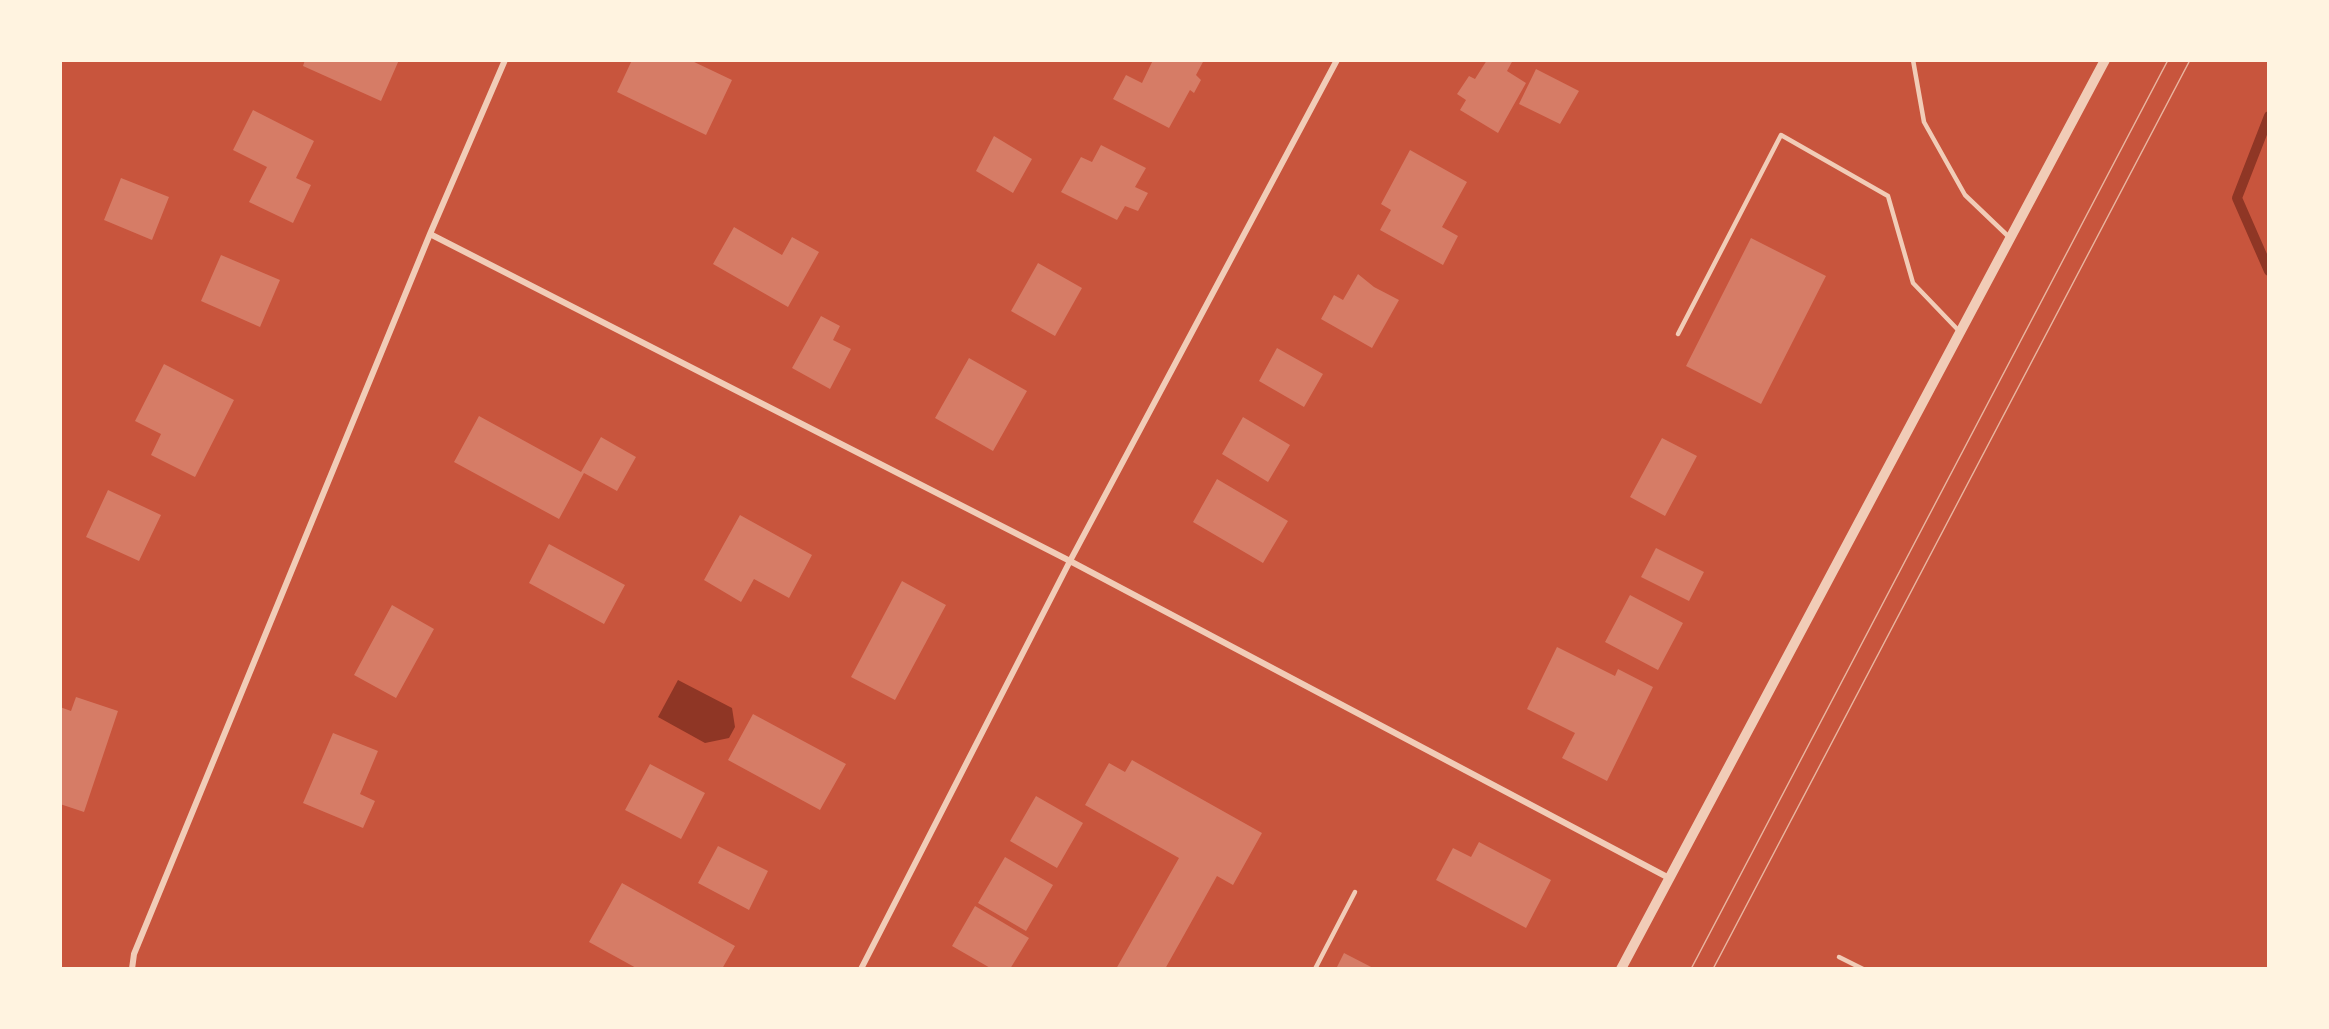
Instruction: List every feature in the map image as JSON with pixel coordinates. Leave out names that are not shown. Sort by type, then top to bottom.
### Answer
[{"type":"street","points":[[132,969],[134,954],[430,234],[505,60]]},
{"type":"street","points":[[861,969],[1070,561],[1337,60]]},
{"type":"street","points":[[1621,969],[2105,60]]},
{"type":"street","points":[[430,234],[1070,561],[1669,878]]},
{"type":"lane","points":[[1913,60],[1924,122],[1965,195],[2010,238]]},
{"type":"lane","points":[[1678,334],[1781,135],[1888,196],[1913,283],[1960,332]]},
{"type":"lane","points":[[1315,969],[1355,892]]},
{"type":"lane","points":[[1839,957],[1863,969]]},
{"type":"shaded area","points":[[678,680],[732,708],[735,727],[729,738],[705,743],[658,717]]},
{"type":"building","points":[[305,60],[399,60],[381,101],[303,66]]},
{"type":"building","points":[[632,60],[690,60],[732,80],[706,135],[617,92]]},
{"type":"building","points":[[1153,60],[1204,60],[1196,75],[1201,80],[1194,93],[1190,90],[1169,128],[1113,99],[1126,75],[1142,83]]},
{"type":"building","points":[[1487,60],[1513,60],[1507,71],[1526,83],[1498,133],[1460,110],[1466,100],[1457,94],[1469,76],[1475,79]]},
{"type":"building","points":[[1536,69],[1579,91],[1560,124],[1519,104]]},
{"type":"building","points":[[253,110],[314,141],[296,178],[311,185],[293,223],[249,202],[267,167],[233,150]]},
{"type":"building","points":[[994,136],[1032,159],[1013,193],[976,171]]},
{"type":"building","points":[[1101,145],[1146,168],[1135,187],[1148,193],[1138,211],[1125,206],[1117,220],[1061,192],[1081,157],[1092,162]]},
{"type":"building","points":[[1410,150],[1467,182],[1442,227],[1458,236],[1443,265],[1380,230],[1391,210],[1381,204]]},
{"type":"building","points":[[121,178],[169,197],[152,240],[104,220]]},
{"type":"building","points":[[734,227],[782,255],[792,237],[819,252],[788,307],[713,264]]},
{"type":"building","points":[[1751,238],[1826,276],[1761,404],[1686,366]]},
{"type":"building","points":[[221,255],[280,280],[260,327],[201,301]]},
{"type":"building","points":[[1038,263],[1082,288],[1055,336],[1011,311]]},
{"type":"building","points":[[1358,274],[1374,287],[1399,300],[1372,348],[1321,319],[1334,295],[1343,300]]},
{"type":"building","points":[[821,316],[840,326],[833,340],[851,349],[830,389],[792,368]]},
{"type":"building","points":[[1277,348],[1323,374],[1304,407],[1259,381]]},
{"type":"building","points":[[969,358],[1027,391],[993,451],[935,418]]},
{"type":"building","points":[[164,364],[234,400],[195,477],[151,455],[161,434],[135,421]]},
{"type":"building","points":[[479,416],[581,472],[601,437],[636,457],[617,491],[584,473],[559,519],[454,462]]},
{"type":"building","points":[[1243,417],[1290,445],[1268,482],[1222,454]]},
{"type":"building","points":[[1662,438],[1697,456],[1665,516],[1630,497]]},
{"type":"building","points":[[1217,479],[1288,521],[1263,563],[1193,522]]},
{"type":"building","points":[[108,490],[161,515],[139,561],[86,537]]},
{"type":"building","points":[[740,515],[812,555],[789,598],[754,579],[741,602],[704,580]]},
{"type":"building","points":[[549,544],[625,585],[604,624],[529,583]]},
{"type":"building","points":[[1656,548],[1704,572],[1689,601],[1641,577]]},
{"type":"building","points":[[902,581],[946,605],[895,700],[851,677]]},
{"type":"building","points":[[1630,595],[1683,623],[1658,670],[1605,642]]},
{"type":"building","points":[[392,605],[434,629],[396,698],[354,675]]},
{"type":"building","points":[[1557,647],[1615,676],[1618,669],[1653,687],[1607,781],[1562,758],[1575,733],[1527,709]]},
{"type":"building","points":[[76,697],[118,711],[84,812],[60,804],[60,707],[71,711]]},
{"type":"building","points":[[753,714],[846,764],[820,810],[728,760]]},
{"type":"building","points":[[333,733],[378,751],[360,794],[375,801],[363,828],[303,803]]},
{"type":"building","points":[[1132,760],[1262,833],[1233,885],[1217,876],[1165,969],[1116,969],[1179,858],[1085,805],[1109,763],[1125,772]]},
{"type":"building","points":[[650,764],[705,793],[681,839],[625,810]]},
{"type":"building","points":[[1036,796],[1083,823],[1057,868],[1010,841]]},
{"type":"building","points":[[1479,842],[1551,880],[1526,928],[1436,880],[1453,848],[1471,857]]},
{"type":"building","points":[[718,846],[768,871],[749,910],[698,883]]},
{"type":"building","points":[[1005,857],[1053,885],[1026,931],[978,903]]},
{"type":"building","points":[[622,883],[735,946],[722,969],[638,969],[589,942]]},
{"type":"building","points":[[975,906],[1029,938],[1010,969],[992,969],[952,946]]},
{"type":"building","points":[[1344,953],[1375,969],[1336,969]]},
{"type":"waterway","points":[[2269,116],[2237,198],[2269,271]]},
{"type":"tram line","points":[[1691,969],[2168,60]]},
{"type":"tram line","points":[[1713,969],[2190,60]]}]
